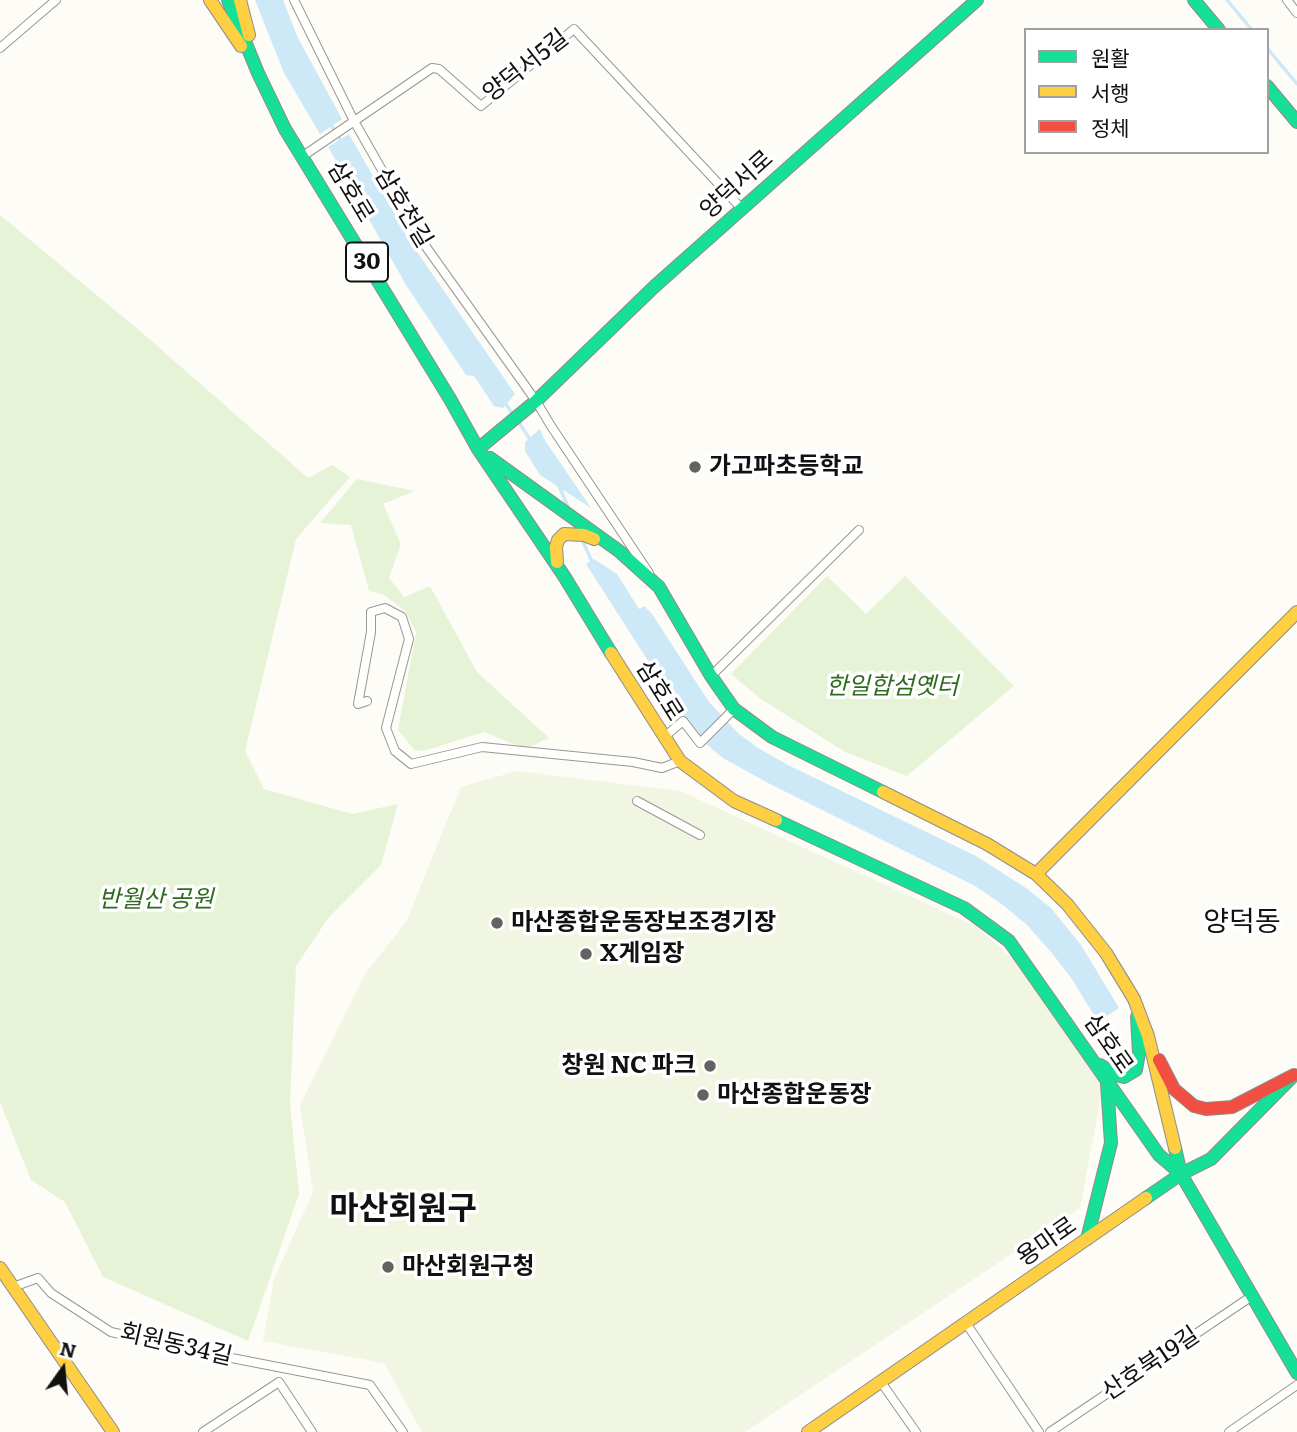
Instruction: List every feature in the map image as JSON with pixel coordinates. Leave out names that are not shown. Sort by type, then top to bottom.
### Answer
[{"type":"main road","name":"삼호로","points":[[210,0],[258,73]]},
{"type":"main road","name":"삼호로","points":[[228,0],[285,129],[478,449],[564,576],[663,738],[680,761],[734,801],[964,908],[1009,942],[1159,1155],[1181,1174]]},
{"type":"main road","name":"삼호로","points":[[240,0],[258,73]]},
{"type":"main road","name":"양덕서로","points":[[478,449],[533,404],[655,286],[977,0]]},
{"type":"main road","points":[[1194,0],[1217,28]]},
{"type":"main road","points":[[1269,88],[1297,122]]},
{"type":"main road","points":[[478,449],[619,551]]},
{"type":"main road","points":[[564,576],[555,557],[558,540],[564,534],[584,535],[619,551]]},
{"type":"main road","name":"삼호로","points":[[619,551],[659,587],[731,712],[831,768],[939,818],[987,844],[1036,874],[1087,928],[1121,975],[1148,1035],[1181,1174],[1297,1373]]},
{"type":"main road","points":[[1036,874],[1297,612]]},
{"type":"main road","points":[[1094,1061],[1124,1077],[1136,1070],[1139,1053],[1137,1008]]},
{"type":"main road","points":[[1148,1035],[1174,1089],[1194,1106],[1206,1109],[1233,1107],[1296,1073]]},
{"type":"main road","name":"용마로","points":[[808,1432],[1181,1174],[1211,1159],[1296,1073]]},
{"type":"main road","points":[[1087,1239],[1111,1143],[1107,1079]]},
{"type":"main road","points":[[0,1269],[113,1432]]},
{"type":"street","points":[[0,48],[56,0]]},
{"type":"street","name":"삼호천길","points":[[294,0],[351,123],[424,244],[659,587]]},
{"type":"street","points":[[1288,0],[1297,13]]},
{"type":"street","name":"양덕서5길","points":[[351,123],[432,68],[439,69],[481,106],[574,29],[741,209]]},
{"type":"street","points":[[303,156],[351,123]]},
{"type":"street","points":[[711,676],[859,530]]},
{"type":"street","points":[[367,701],[358,704],[371,632],[371,612],[385,608],[402,617],[409,639],[386,729],[395,751],[411,764],[482,747],[633,762],[662,768],[680,761]]},
{"type":"street","points":[[663,738],[683,721],[700,743],[731,712]]},
{"type":"street","points":[[637,801],[700,835]]},
{"type":"street","name":"회원동34길","points":[[13,1287],[38,1278],[51,1293],[111,1332],[274,1366]]},
{"type":"street","name":"산호북19길","points":[[1049,1432],[1252,1296]]},
{"type":"street","points":[[966,1323],[1040,1432]]},
{"type":"street","points":[[312,1432],[279,1382],[274,1366],[370,1385],[403,1432]]},
{"type":"street","points":[[204,1432],[279,1382]]},
{"type":"street","points":[[881,1382],[916,1432]]},
{"type":"street","points":[[1229,1432],[1297,1385]]},
{"type":"green space","name":"반월산 공원","points":[[0,215],[140,331],[308,478],[332,465],[350,477],[296,539],[245,751],[264,789],[352,814],[398,804],[381,865],[329,917],[296,966],[290,1104],[299,1194],[248,1341],[103,1277],[65,1202],[31,1180],[0,1102]]},
{"type":"green space","points":[[357,479],[415,491],[383,504],[401,544],[389,578],[404,597],[430,586],[477,672],[549,738],[525,749],[484,732],[427,750],[415,751],[398,730],[416,632],[405,611],[383,594],[369,591],[351,525],[320,523]]},
{"type":"green space","name":"한일합섬옛터","points":[[827,576],[866,614],[905,576],[1014,686],[907,776],[845,752],[761,699],[731,674]]},
{"type":"green space","name":"마산종합운동장","points":[[517,771],[680,791],[975,926],[1020,965],[1103,1085],[1080,1208],[745,1432],[422,1432],[384,1363],[263,1341],[274,1279],[313,1192],[300,1105],[365,974],[406,922],[461,787]]},
{"type":"water","points":[[255,0],[283,0],[298,38],[342,119],[320,134],[284,73]]},
{"type":"water","points":[[349,134],[411,243],[515,394],[503,408],[494,406],[474,376],[466,375],[406,285],[328,147]]},
{"type":"water","points":[[540,429],[591,508],[540,475],[525,451],[525,442]]},
{"type":"water","points":[[594,559],[617,574],[639,609],[644,606],[652,614],[709,702],[738,733],[788,765],[976,856],[1026,888],[1051,908],[1081,945],[1119,1008],[1098,1022],[1072,979],[1027,925],[975,886],[768,783],[723,758],[706,744],[686,720],[586,564]]},
{"type":"waterway","points":[[1227,0],[1250,28]]},
{"type":"waterway","points":[[1269,50],[1297,84]]},
{"type":"waterway","points":[[329,122],[342,142]]},
{"type":"waterway","points":[[504,401],[513,415]]},
{"type":"waterway","points":[[518,421],[531,441]]},
{"type":"waterway","points":[[559,486],[570,511]]},
{"type":"waterway","points":[[581,537],[592,562]]},
{"type":"traffic: fast","points":[[228,0],[285,129],[478,449],[564,576],[611,653]]},
{"type":"traffic: fast","points":[[478,449],[536,401],[655,286],[977,0]]},
{"type":"traffic: fast","points":[[1194,0],[1217,28]]},
{"type":"traffic: fast","points":[[1269,88],[1297,122]]},
{"type":"traffic: fast","points":[[490,458],[619,551],[659,587],[711,676],[734,709],[772,737],[883,792]]},
{"type":"traffic: fast","points":[[776,820],[964,908],[1009,941],[1159,1155],[1181,1174]]},
{"type":"traffic: fast","points":[[1100,1065],[1124,1077],[1136,1070],[1139,1053],[1137,1017]]},
{"type":"traffic: fast","points":[[1146,1198],[1181,1174],[1211,1159],[1292,1077]]},
{"type":"traffic: fast","points":[[1087,1239],[1111,1143],[1107,1083]]},
{"type":"traffic: fast","points":[[1175,1148],[1181,1174],[1297,1373]]},
{"type":"traffic: slow","points":[[210,0],[241,46]]},
{"type":"traffic: slow","points":[[240,0],[249,35]]},
{"type":"traffic: slow","points":[[557,562],[556,547],[564,534],[584,535],[594,539]]},
{"type":"traffic: slow","points":[[1036,874],[1297,612]]},
{"type":"traffic: slow","points":[[611,653],[680,761],[734,801],[776,820]]},
{"type":"traffic: slow","points":[[883,792],[987,844],[1036,874],[1067,904],[1106,953],[1134,999],[1148,1036],[1175,1148]]},
{"type":"traffic: slow","points":[[808,1432],[1146,1198]]},
{"type":"traffic: slow","points":[[0,1268],[113,1432]]},
{"type":"traffic: jam","points":[[1159,1060],[1174,1089],[1194,1106],[1206,1109],[1232,1107],[1294,1075]]},
{"type":"place","name":"가고파초등학교","points":[[695,467]]},
{"type":"place","name":"마산종합운동장보조경기장","points":[[497,923]]},
{"type":"place","name":"X게임장","points":[[586,954]]},
{"type":"place","name":"창원 NC 파크","points":[[710,1066]]},
{"type":"place","name":"마산종합운동장","points":[[703,1095]]},
{"type":"place","name":"마산회원구청","points":[[388,1267]]},
{"type":"district","name":"양덕동","points":[[1242,923]]},
{"type":"district","name":"마산회원구","points":[[403,1210]]}]
